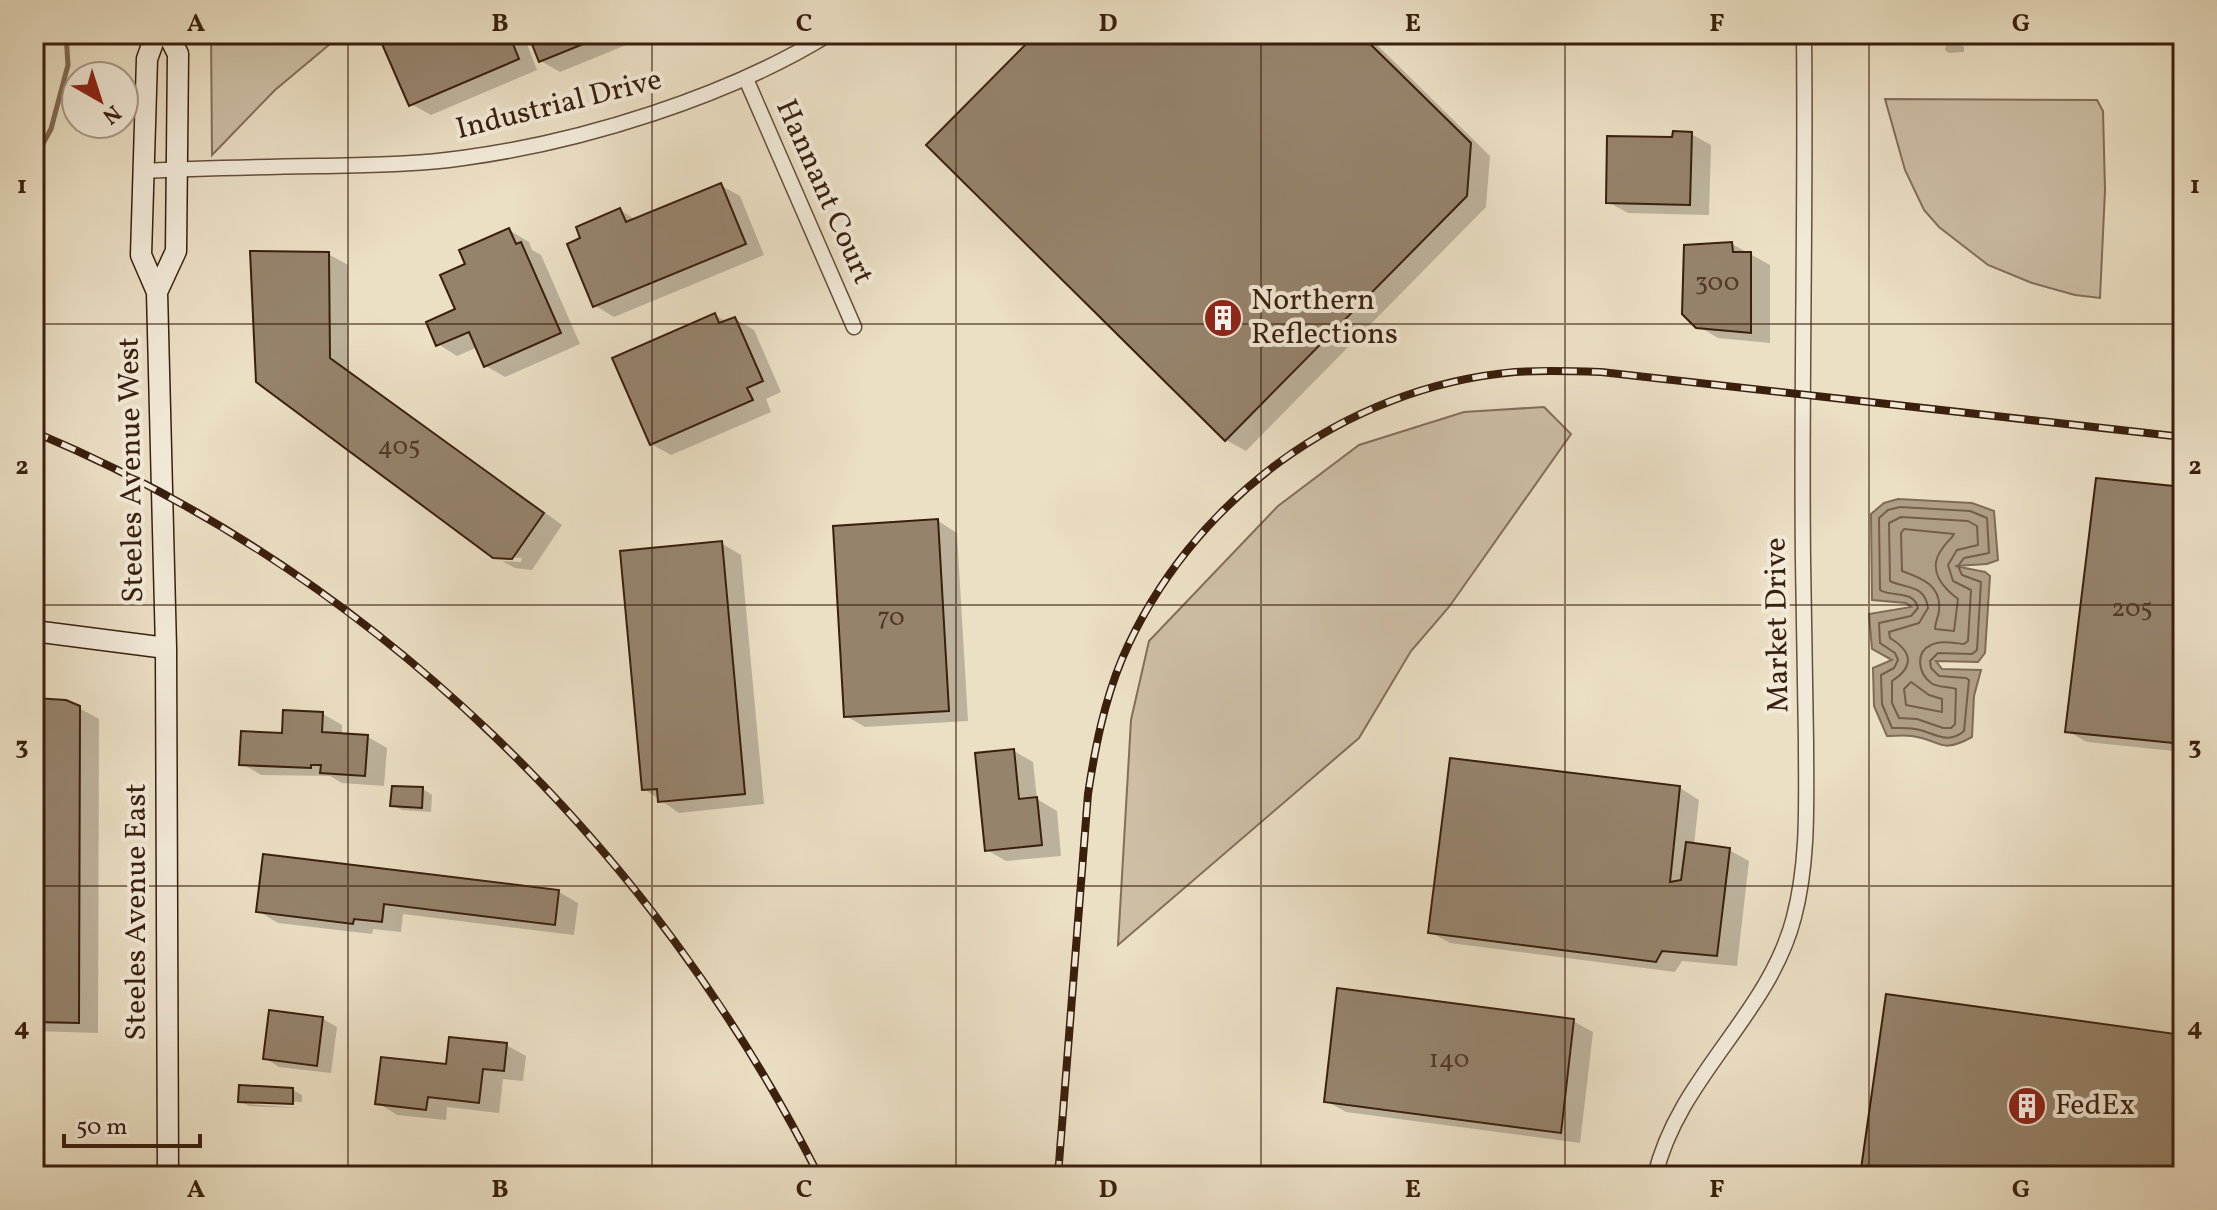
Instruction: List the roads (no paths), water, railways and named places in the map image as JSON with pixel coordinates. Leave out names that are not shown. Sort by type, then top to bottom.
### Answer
[{"type":"main road","name":"Steeles Avenue West","points":[[156,34],[147,59],[141,255],[157,292],[166,648]]},
{"type":"main road","name":"Steeles Avenue West","points":[[157,292],[176,251],[178,54],[168,34]]},
{"type":"main road","points":[[34,631],[166,648]]},
{"type":"main road","name":"Steeles Avenue East","points":[[166,648],[168,1176]]},
{"type":"street","name":"Industrial Drive","points":[[142,171],[386,165],[464,158],[626,121],[746,79],[829,34]]},
{"type":"street","name":"Market Drive","points":[[1655,1176],[1669,1132],[1694,1086],[1749,1013],[1775,971],[1795,915],[1807,844],[1802,460],[1805,338],[1804,34]]},
{"type":"street","name":"Hannant Court","points":[[746,79],[854,327]]},
{"type":"water","points":[[1898,499],[1972,503],[1994,511],[1998,560],[1987,564],[1955,566],[1985,572],[1990,576],[1985,653],[1978,662],[1936,661],[1942,669],[1981,670],[1974,696],[1972,737],[1953,745],[1941,745],[1912,736],[1887,736],[1874,706],[1873,668],[1892,660],[1872,649],[1869,614],[1911,607],[1906,603],[1872,600],[1871,514],[1884,503]]},
{"type":"waterway","points":[[34,160],[51,129],[68,65],[66,34]]},
{"type":"railway","points":[[1058,1176],[1088,794],[1110,692],[1122,659],[1151,602],[1188,550],[1231,503],[1280,462],[1333,428],[1391,401],[1452,382],[1537,371],[1601,372],[2183,437]]},
{"type":"railway","points":[[34,432],[159,491],[277,562],[388,643],[492,734],[588,834],[675,941],[752,1056],[819,1176]]},
{"type":"place","name":"Northern Reflections","points":[[1223,318]]},
{"type":"place","name":"FedEx","points":[[2027,1106]]}]
